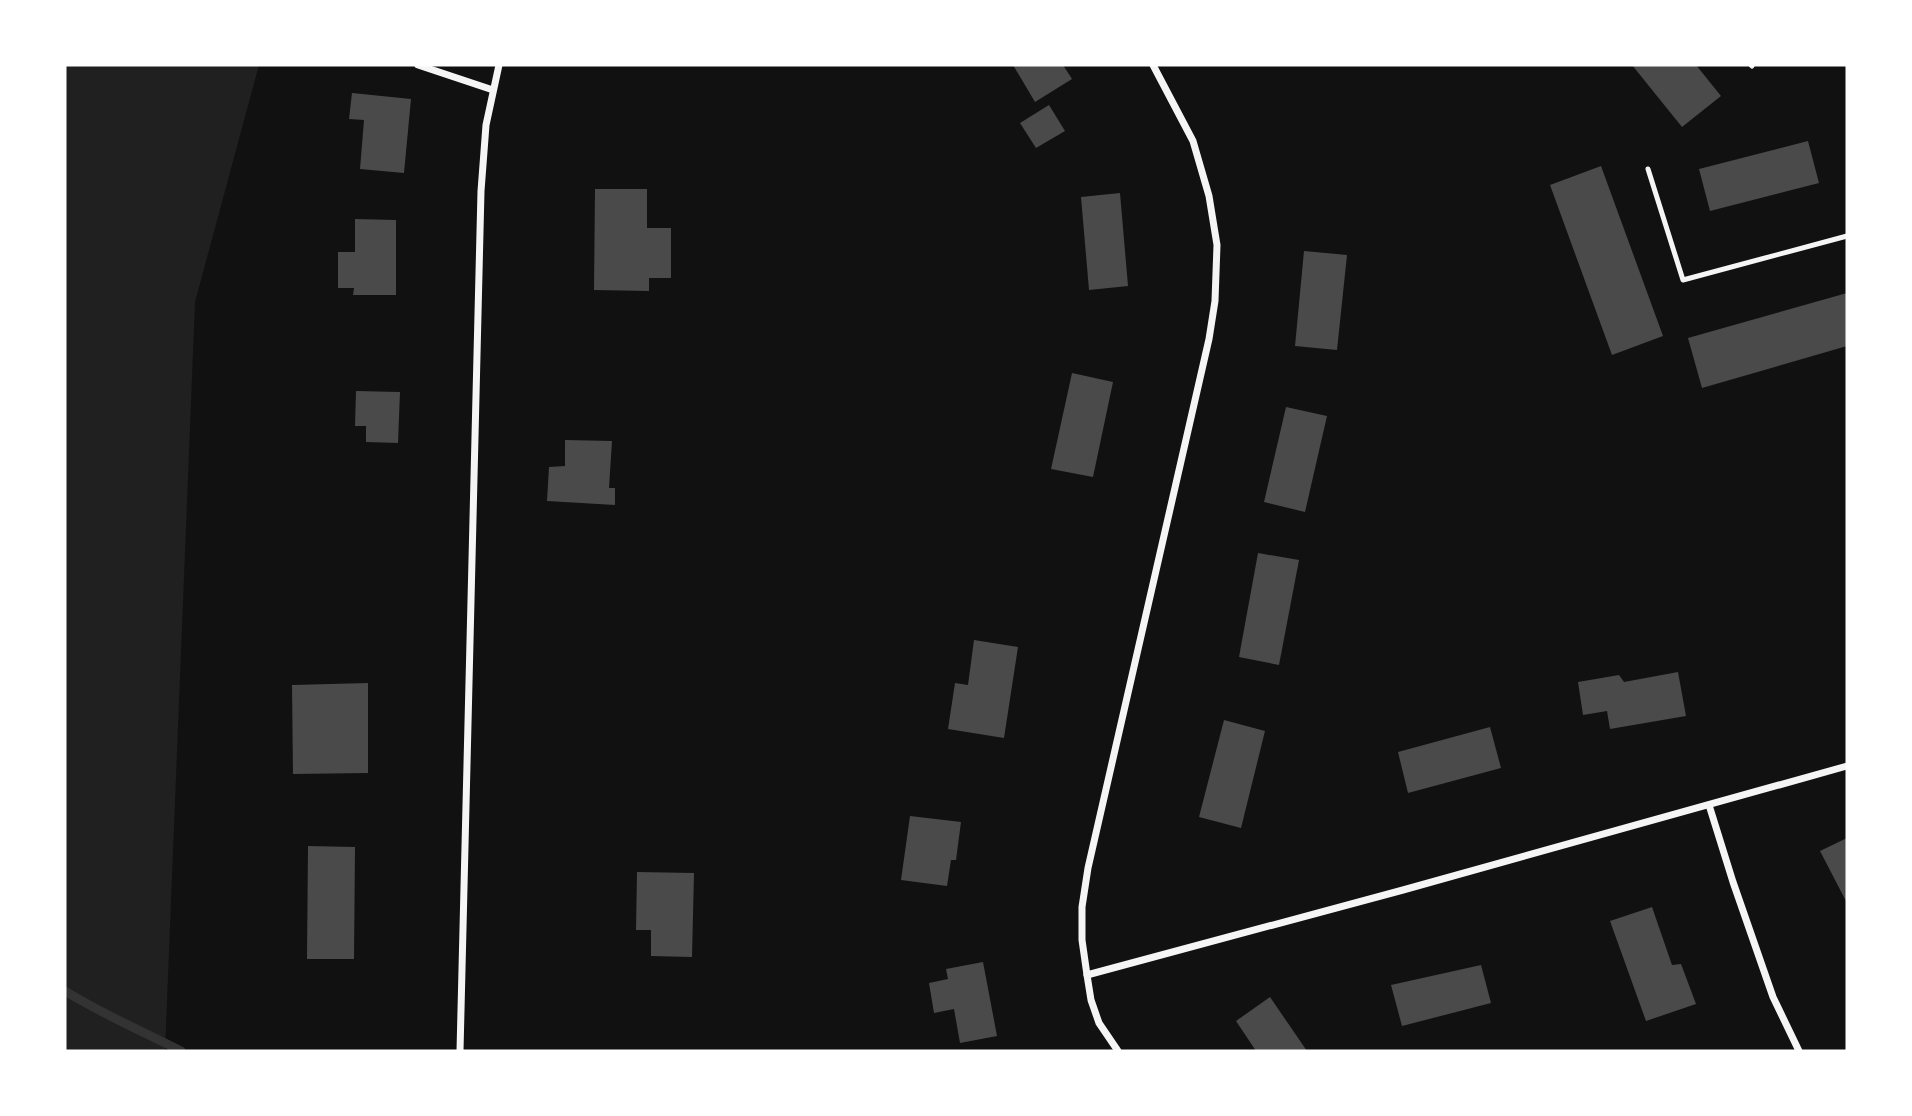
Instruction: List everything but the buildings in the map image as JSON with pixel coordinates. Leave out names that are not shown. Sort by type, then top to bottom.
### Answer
[{"type":"street","points":[[418,65],[493,90]]},
{"type":"street","points":[[460,1051],[481,191],[486,125],[499,65]]},
{"type":"street","points":[[1118,1051],[1099,1023],[1091,1000],[1082,940],[1082,907],[1088,867],[1209,339],[1215,301],[1217,245],[1209,196],[1193,141],[1153,65]]},
{"type":"street","points":[[1087,975],[1847,766]]},
{"type":"street","points":[[1709,804],[1773,998],[1799,1051]]},
{"type":"lane","points":[[1648,169],[1683,280],[1847,236]]},
{"type":"shaded area","points":[[65,65],[259,65],[195,302],[165,1051],[65,1051]]},
{"type":"waterway","points":[[65,991],[181,1051]]}]
